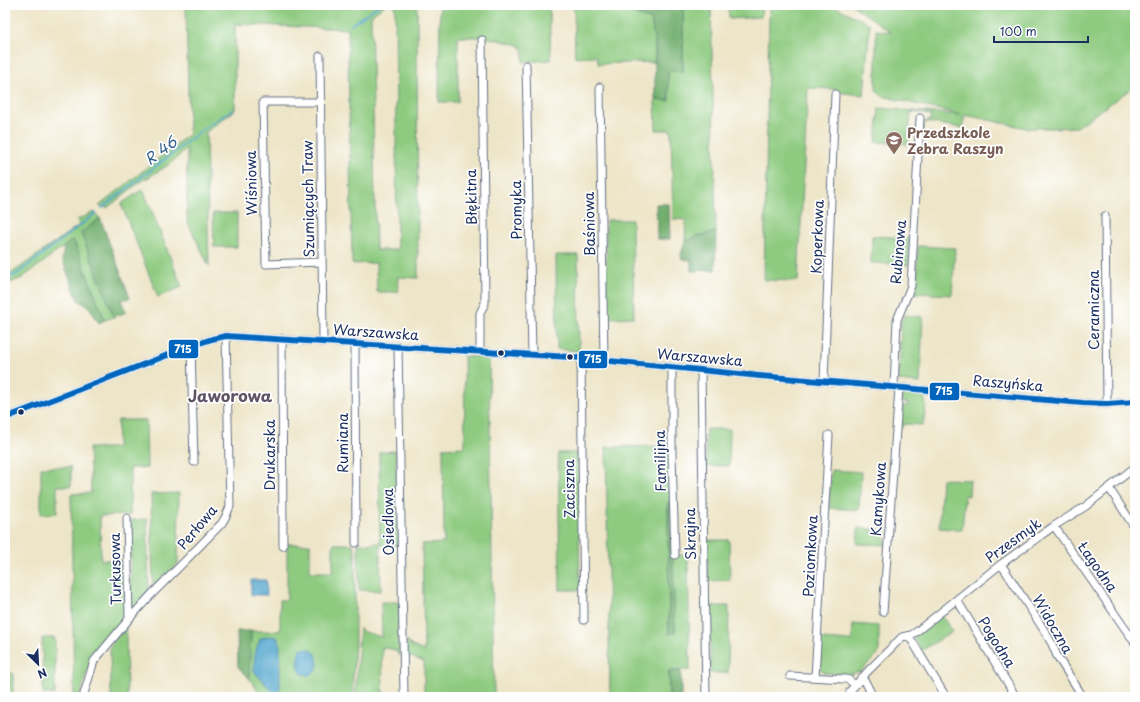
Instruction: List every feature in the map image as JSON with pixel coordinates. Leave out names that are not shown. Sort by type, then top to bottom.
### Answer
[{"type":"street","name":"Błękitna","points":[[480,351],[480,313],[485,303],[482,40]]},
{"type":"street","name":"Szumiących Traw","points":[[320,56],[323,341]]},
{"type":"street","name":"Promyka","points":[[526,65],[532,354]]},
{"type":"street","name":"Baśniowa","points":[[600,88],[604,360]]},
{"type":"street","name":"Koperkowa","points":[[824,381],[835,94]]},
{"type":"street","name":"Wiśniowa","points":[[320,102],[263,102],[266,264],[322,262]]},
{"type":"street","name":"Rubinowa","points":[[897,387],[897,320],[911,286],[920,118]]},
{"type":"street","name":"Ceramiczna","points":[[1105,216],[1107,404]]},
{"type":"street","name":"Warszawska","points":[[5,418],[191,346],[226,336],[532,354],[760,376]]},
{"type":"street","name":"Perłowa","points":[[83,697],[94,661],[129,619],[210,535],[226,516],[229,510],[226,336]]},
{"type":"street","name":"Drukarska","points":[[282,339],[283,546]]},
{"type":"street","name":"Rumiana","points":[[355,343],[356,543]]},
{"type":"street","points":[[191,346],[194,462]]},
{"type":"street","name":"Osiedlowa","points":[[398,346],[404,697]]},
{"type":"street","name":"Zaciszna","points":[[581,358],[584,620]]},
{"type":"street","name":"Familijna","points":[[672,368],[672,454],[675,555]]},
{"type":"street","name":"Skrajna","points":[[701,370],[706,697]]},
{"type":"street","name":"Raszyńska","points":[[760,376],[1107,404],[1135,402]]},
{"type":"street","name":"Kamykowa","points":[[883,612],[897,387]]},
{"type":"street","name":"Poziomkowa","points":[[815,677],[829,436]]},
{"type":"street","name":"Przesmyk","points":[[850,691],[861,678],[902,638],[916,632],[1002,564],[1054,526],[1086,506],[1135,467]]},
{"type":"street","points":[[1109,488],[1135,528]]},
{"type":"street","name":"Turkusowa","points":[[127,518],[129,619]]},
{"type":"street","name":"Łagodna","points":[[1054,526],[1135,643]]},
{"type":"street","name":"Widoczna","points":[[1002,564],[1045,632],[1052,644],[1056,656],[1083,697]]},
{"type":"street","name":"Pogodna","points":[[956,600],[1016,697]]},
{"type":"street","points":[[909,636],[946,697]]},
{"type":"street","points":[[790,676],[848,679],[855,685]]},
{"type":"street","points":[[861,678],[865,682],[873,697]]},
{"type":"green space","points":[[186,5],[385,5],[371,16],[376,250],[397,250],[395,5],[417,5],[418,278],[398,277],[398,292],[377,292],[376,263],[352,264],[348,29],[235,24],[235,110],[206,132],[209,266],[187,221],[187,148],[170,164],[136,185],[107,208],[99,206],[189,134]]},
{"type":"green space","points":[[440,5],[549,5],[551,60],[523,62],[523,50],[519,45],[485,37],[458,37],[458,102],[439,102]]},
{"type":"green space","points":[[574,5],[625,5],[627,8],[640,16],[651,19],[655,44],[655,62],[598,64],[597,56],[575,57]]},
{"type":"green space","points":[[625,5],[683,5],[683,72],[668,71],[669,101],[655,100],[655,44],[651,19],[629,11]]},
{"type":"green space","points":[[683,5],[711,5],[716,232],[697,236],[685,242],[686,220],[673,219],[671,130],[656,130],[655,100],[669,100],[668,71],[683,71]]},
{"type":"green space","points":[[728,5],[762,5],[761,17],[729,19]]},
{"type":"green space","points":[[771,5],[832,5],[870,24],[864,95],[843,93],[834,89],[808,88],[798,281],[764,280],[769,17]]},
{"type":"green space","points":[[852,5],[1135,5],[1135,86],[1077,127],[1026,128],[965,115],[962,128],[927,122],[924,124],[923,133],[921,133],[923,124],[925,121],[930,120],[931,115],[911,112],[908,144],[876,142],[879,108],[961,115],[882,96],[876,90],[876,30],[891,32]]},
{"type":"green space","points":[[143,189],[182,287],[158,297],[121,204]]},
{"type":"green space","points":[[656,204],[669,204],[670,239],[657,239]]},
{"type":"green space","points":[[94,212],[100,218],[81,233],[114,317],[105,320],[73,240],[22,278],[5,285],[5,275],[15,271],[79,225],[77,220]]},
{"type":"green space","points":[[213,213],[237,213],[237,247],[214,247]]},
{"type":"green space","points":[[100,218],[130,298],[121,300],[126,312],[114,317],[81,233]]},
{"type":"green space","points":[[606,220],[632,220],[634,317],[607,318]]},
{"type":"green space","points":[[716,232],[715,270],[691,271],[691,260],[682,260],[681,254],[685,242],[697,236]]},
{"type":"green space","points":[[872,236],[909,238],[908,265],[871,263]]},
{"type":"green space","points":[[73,239],[105,320],[99,323],[89,307],[78,300],[62,259],[64,247]]},
{"type":"green space","points":[[918,246],[955,248],[952,295],[913,293],[916,286]]},
{"type":"green space","points":[[556,255],[578,255],[579,351],[557,349]]},
{"type":"green space","points":[[905,315],[923,317],[920,383],[899,381],[901,322]]},
{"type":"green space","points":[[464,356],[489,357],[494,697],[424,697],[424,662],[411,657],[407,658],[406,640],[412,646],[424,651],[422,544],[444,543],[443,448],[465,447]]},
{"type":"green space","points":[[902,393],[922,394],[924,397],[926,405],[923,425],[905,424],[900,428],[901,410],[903,406],[908,406],[908,403],[902,402]]},
{"type":"green space","points":[[118,420],[146,420],[147,468],[130,468],[130,515],[100,516],[101,560],[124,560],[125,621],[93,657],[87,671],[80,697],[74,697],[71,494],[91,493],[89,448],[117,448]]},
{"type":"green space","points":[[706,429],[730,429],[729,466],[706,466]]},
{"type":"green space","points":[[670,446],[671,502],[668,503],[669,634],[675,632],[672,555],[688,555],[690,670],[669,671],[669,697],[610,697],[606,447]]},
{"type":"green space","points":[[396,451],[398,545],[380,545],[381,591],[359,590],[358,544],[380,543],[379,452]]},
{"type":"green space","points":[[558,453],[578,453],[580,590],[560,590]]},
{"type":"green space","points":[[41,467],[71,467],[71,486],[57,486],[57,513],[41,514]]},
{"type":"green space","points":[[831,470],[861,472],[859,510],[829,508]]},
{"type":"green space","points":[[942,479],[970,480],[969,496],[965,495],[962,530],[939,528]]},
{"type":"green space","points":[[179,493],[178,564],[153,590],[151,494]]},
{"type":"green space","points":[[668,502],[671,502],[675,632],[669,634]]},
{"type":"green space","points":[[147,519],[149,593],[130,615],[131,520]]},
{"type":"green space","points":[[858,528],[886,530],[885,545],[857,544]]},
{"type":"green space","points":[[707,540],[729,540],[730,580],[708,581]]},
{"type":"green space","points":[[287,544],[310,544],[310,572],[333,572],[333,544],[353,544],[355,553],[355,643],[352,697],[262,697],[249,678],[251,631],[280,631],[280,600],[287,600]]},
{"type":"green space","points":[[381,602],[399,602],[399,656],[395,650],[382,647],[383,697],[355,697],[360,628],[364,632],[382,637]]},
{"type":"green space","points":[[710,606],[729,606],[728,673],[710,673]]},
{"type":"green space","points":[[942,615],[952,632],[921,651],[914,639],[914,636]]},
{"type":"green space","points":[[853,624],[879,626],[879,653],[861,671],[850,674],[824,673],[819,668],[821,639],[852,641]]},
{"type":"green space","points":[[126,626],[127,697],[111,697],[110,646]]},
{"type":"green space","points":[[237,631],[251,631],[249,678],[238,667]]},
{"type":"green space","points":[[42,638],[55,638],[55,694],[43,694]]},
{"type":"green space","points":[[669,671],[681,671],[681,697],[669,697]]},
{"type":"green space","points":[[5,673],[13,673],[13,697],[5,697]]},
{"type":"water","points":[[251,580],[266,580],[267,595],[251,595]]},
{"type":"water","points":[[269,636],[277,637],[280,644],[280,689],[277,692],[271,690],[254,671],[257,646],[261,638]]},
{"type":"water","points":[[300,649],[310,649],[316,654],[318,664],[316,671],[309,675],[302,674],[299,668],[298,659]]},
{"type":"waterway","name":"R 46","points":[[351,25],[379,5]]},
{"type":"waterway","name":"R 46","points":[[102,208],[205,128],[232,110]]},
{"type":"waterway","name":"R 46","points":[[5,279],[17,274],[96,213]]},
{"type":"waterway","points":[[274,691],[278,697]]},
{"type":"transit line","name":"715","points":[[5,418],[191,346],[226,336],[570,357],[760,376],[1083,403],[1107,404],[1135,402]]},
{"type":"place","name":"Przedszkole Zebra Raszyn","points":[[894,155]]},
{"type":"district","name":"Jaworowa","points":[[230,395]]}]
